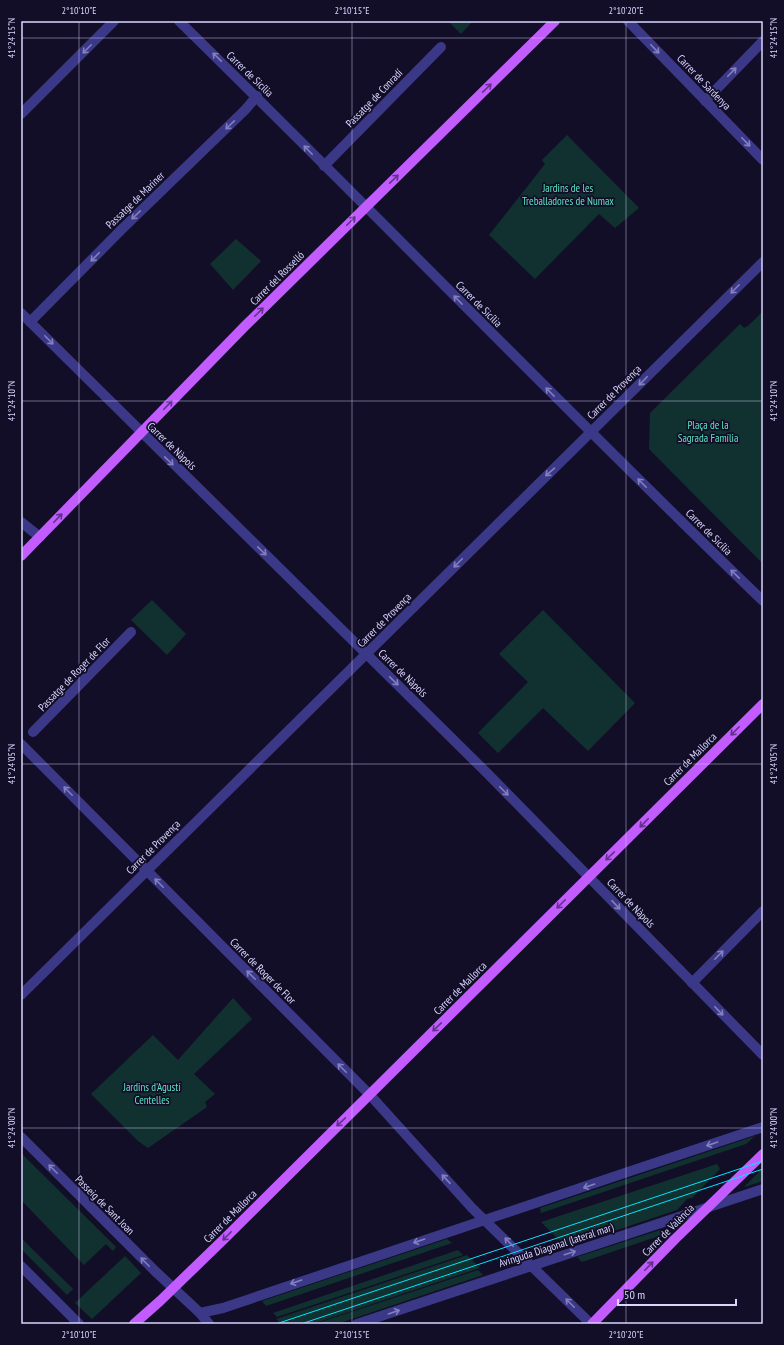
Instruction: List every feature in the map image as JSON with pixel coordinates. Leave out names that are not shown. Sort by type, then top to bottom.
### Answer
[{"type":"main road","name":"Carrer del Rosselló","points":[[21,556],[240,331],[555,21]]},
{"type":"main road","name":"Carrer de Mallorca","points":[[134,1324],[173,1288],[370,1095],[763,704]]},
{"type":"main road","name":"Carrer de València","points":[[592,1324],[675,1239],[763,1154]]},
{"type":"street","points":[[21,114],[114,21]]},
{"type":"street","name":"Carrer de Sicília","points":[[179,21],[257,96],[324,166],[366,206],[590,433],[763,601]]},
{"type":"street","name":"Carrer de Sardenya","points":[[628,21],[763,160]]},
{"type":"street","points":[[705,100],[763,41]]},
{"type":"street","name":"Passatge de Conradí","points":[[324,166],[441,47]]},
{"type":"street","name":"Passatge de Mariner","points":[[30,322],[122,229],[245,110],[257,96]]},
{"type":"street","name":"Carrer de Provença","points":[[21,995],[763,262]]},
{"type":"street","name":"Carrer de Nàpols","points":[[21,313],[589,876],[763,1055]]},
{"type":"street","points":[[21,522],[40,537]]},
{"type":"street","name":"Passatge de Roger de Flor","points":[[33,732],[131,632]]},
{"type":"street","name":"Carrer de Roger de Flor","points":[[21,744],[370,1095],[484,1219],[532,1265]]},
{"type":"street","points":[[692,983],[763,911]]},
{"type":"street","points":[[200,1313],[223,1308],[484,1219],[531,1205],[763,1127]]},
{"type":"street","name":"Passeig de Sant Joan","points":[[21,1137],[200,1313],[209,1324]]},
{"type":"street","name":"Avinguda Diagonal (lateral mar)","points":[[357,1324],[763,1189]]},
{"type":"street","points":[[532,1265],[592,1324]]},
{"type":"street","points":[[21,1266],[75,1322]]},
{"type":"green space","points":[[448,21],[473,21],[461,34]]},
{"type":"green space","name":"Jardins de les Treballadores de Numax","points":[[567,135],[639,208],[615,228],[599,214],[535,279],[489,235],[545,164],[542,160]]},
{"type":"green space","points":[[236,239],[261,261],[233,290],[210,264]]},
{"type":"green space","name":"Plaça de la Sagrada Família","points":[[763,311],[763,564],[649,449],[650,413],[740,324],[744,328],[748,326]]},
{"type":"green space","points":[[152,600],[186,634],[167,655],[131,620]]},
{"type":"green space","points":[[543,610],[635,703],[588,751],[543,708],[498,753],[478,733],[528,682],[499,654]]},
{"type":"green space","name":"Jardins d'Agustí Centelles","points":[[233,998],[252,1019],[194,1074],[215,1094],[205,1102],[207,1107],[148,1148],[138,1141],[91,1094],[153,1035],[178,1060]]},
{"type":"green space","points":[[755,1136],[746,1144],[541,1213],[540,1208]]},
{"type":"green space","points":[[21,1153],[116,1247],[113,1251],[106,1244],[84,1265],[21,1200]]},
{"type":"green space","points":[[717,1164],[720,1169],[692,1198],[687,1199],[677,1210],[566,1247],[541,1222]]},
{"type":"green space","points":[[763,1168],[763,1181],[745,1187],[745,1186]]},
{"type":"green space","points":[[662,1230],[663,1233],[659,1236],[582,1262],[577,1257]]},
{"type":"green space","points":[[21,1238],[73,1289],[67,1295],[21,1249]]},
{"type":"green space","points":[[447,1239],[452,1243],[266,1306],[262,1301]]},
{"type":"green space","points":[[458,1250],[463,1255],[277,1317],[273,1313]]},
{"type":"green space","points":[[467,1255],[480,1268],[313,1324],[281,1324],[276,1319]]},
{"type":"green space","points":[[125,1256],[141,1273],[92,1319],[75,1303]]},
{"type":"green space","points":[[478,1270],[483,1275],[337,1324],[315,1324]]},
{"type":"tram line","points":[[276,1324],[763,1161]]},
{"type":"tram line","points":[[301,1324],[763,1169]]}]
